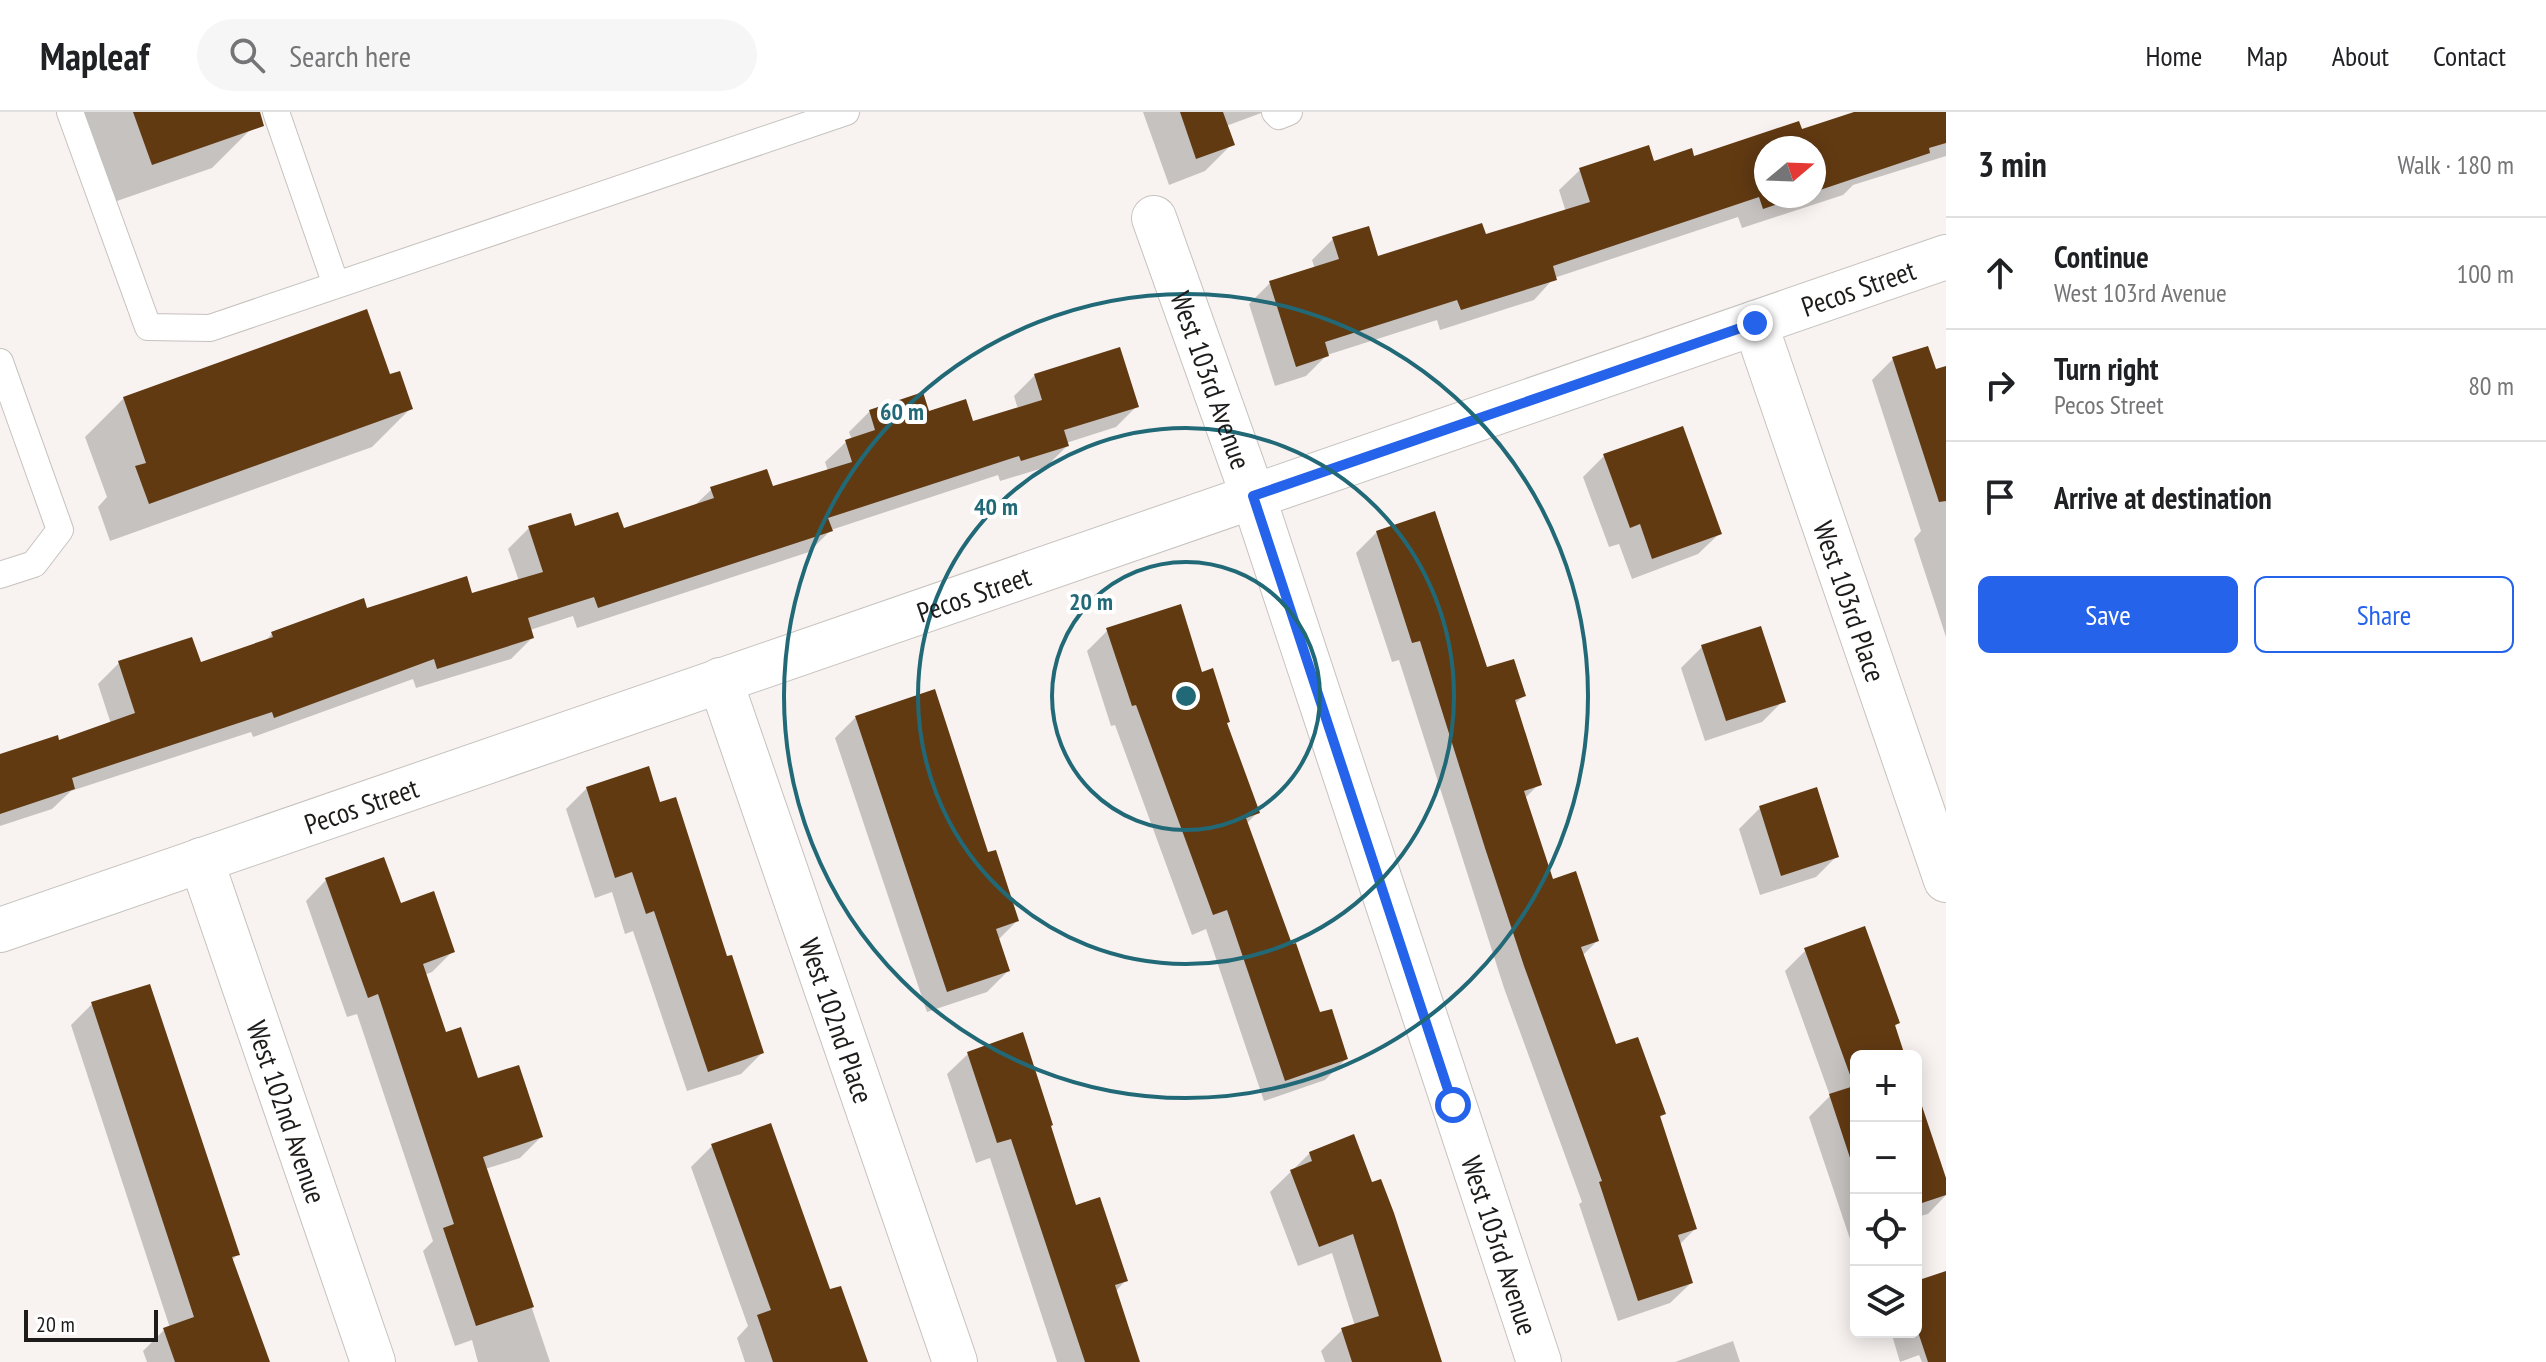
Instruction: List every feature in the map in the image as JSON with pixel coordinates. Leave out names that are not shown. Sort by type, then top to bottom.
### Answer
[{"type":"street","name":"West 103rd Avenue","points":[[1154,218],[1253,496],[1539,1362]]},
{"type":"street","name":"Pecos Street","points":[[0,930],[1946,257]]},
{"type":"street","name":"West 103rd Place","points":[[1755,323],[1946,880]]},
{"type":"street","name":"West 102nd Place","points":[[720,680],[955,1362]]},
{"type":"street","name":"West 102nd Avenue","points":[[201,860],[373,1362]]},
{"type":"lane","points":[[70,112],[148,327],[210,328],[794,120],[846,112]]},
{"type":"lane","points":[[276,112],[336,285]]},
{"type":"lane","points":[[1275,112],[1279,116],[1289,112]]},
{"type":"lane","points":[[0,362],[60,530],[34,564],[0,575]]},
{"type":"building","points":[[133,112],[260,112],[264,126],[152,165]]},
{"type":"building","points":[[1180,112],[1223,112],[1235,145],[1196,159]]},
{"type":"building","points":[[1854,112],[1946,112],[1946,143],[1929,148],[1930,153],[1826,188],[1826,136],[1754,136],[1799,121],[1802,129]]},
{"type":"building","points":[[1754,136],[1754,199],[1553,266],[1557,280],[1461,310],[1457,300],[1325,342],[1329,356],[1296,367],[1269,281],[1339,259],[1332,237],[1369,226],[1378,256],[1482,223],[1486,234],[1590,202],[1579,168],[1649,145],[1654,161],[1692,148],[1694,156]]},
{"type":"building","points":[[367,309],[390,374],[400,371],[413,409],[149,504],[135,466],[146,463],[123,397]]},
{"type":"building","points":[[1928,346],[1936,369],[1946,366],[1946,501],[1939,502],[1892,357]]},
{"type":"building","points":[[1120,347],[1139,407],[1064,430],[1069,446],[1021,461],[1019,456],[828,518],[833,531],[598,608],[594,597],[528,618],[534,638],[437,669],[434,659],[274,718],[272,712],[72,778],[75,789],[0,814],[0,754],[58,735],[59,740],[135,713],[118,661],[192,637],[201,662],[273,637],[271,632],[364,598],[367,608],[467,576],[472,593],[543,572],[528,526],[571,513],[575,526],[618,512],[624,528],[714,498],[710,487],[767,469],[773,486],[852,462],[845,440],[875,430],[869,410],[923,392],[929,411],[966,399],[973,421],[1042,400],[1034,374]]},
{"type":"building","points":[[1683,426],[1722,534],[1652,559],[1640,524],[1630,528],[1603,454]]},
{"type":"building","points":[[1435,511],[1487,667],[1514,659],[1526,696],[1515,700],[1542,785],[1524,791],[1553,879],[1576,871],[1599,941],[1581,947],[1616,1044],[1638,1037],[1666,1114],[1660,1116],[1697,1229],[1678,1235],[1693,1283],[1638,1301],[1599,1182],[1602,1181],[1524,966],[1420,641],[1412,643],[1376,531]]},
{"type":"building","points":[[1181,604],[1202,672],[1213,668],[1230,722],[1227,723],[1260,813],[1246,818],[1292,944],[1296,943],[1320,1012],[1332,1009],[1348,1059],[1285,1081],[1227,910],[1213,915],[1136,705],[1132,706],[1106,628]]},
{"type":"building","points":[[1761,626],[1786,702],[1726,721],[1701,645]]},
{"type":"building","points":[[935,689],[988,852],[996,850],[1019,921],[996,929],[1010,971],[947,992],[855,716]]},
{"type":"building","points":[[649,766],[660,802],[676,797],[727,956],[732,955],[764,1053],[708,1072],[654,911],[646,914],[632,872],[615,878],[586,787]]},
{"type":"building","points":[[1817,787],[1839,857],[1781,876],[1759,806]]},
{"type":"building","points":[[384,857],[401,903],[434,891],[455,952],[423,964],[446,1032],[461,1027],[478,1078],[519,1065],[543,1137],[483,1157],[534,1307],[476,1326],[443,1228],[454,1224],[378,994],[368,998],[325,878]]},
{"type":"building","points":[[1865,926],[1900,1023],[1895,1025],[1903,1050],[1850,1050],[1850,1075],[1804,948]]},
{"type":"building","points":[[150,984],[240,1255],[232,1257],[270,1362],[175,1362],[163,1328],[194,1317],[91,1002]]},
{"type":"building","points":[[1023,1032],[1076,1205],[1100,1197],[1128,1281],[1115,1285],[1140,1362],[1085,1362],[1011,1139],[997,1143],[967,1052]]},
{"type":"building","points":[[1850,1087],[1850,1158],[1829,1094]]},
{"type":"building","points":[[1922,1106],[1946,1178],[1946,1195],[1922,1203]]},
{"type":"building","points":[[771,1123],[830,1289],[841,1286],[868,1362],[773,1362],[757,1315],[771,1310],[711,1144]]},
{"type":"building","points":[[1354,1134],[1372,1182],[1381,1179],[1442,1362],[1352,1362],[1341,1328],[1379,1316],[1353,1234],[1319,1247],[1290,1170],[1312,1161],[1309,1152]]},
{"type":"building","points":[[1946,1271],[1946,1362],[1928,1362],[1920,1338],[1922,1279]]},
{"type":"route","points":[[1453,1105],[1253,496],[1755,323]]}]
